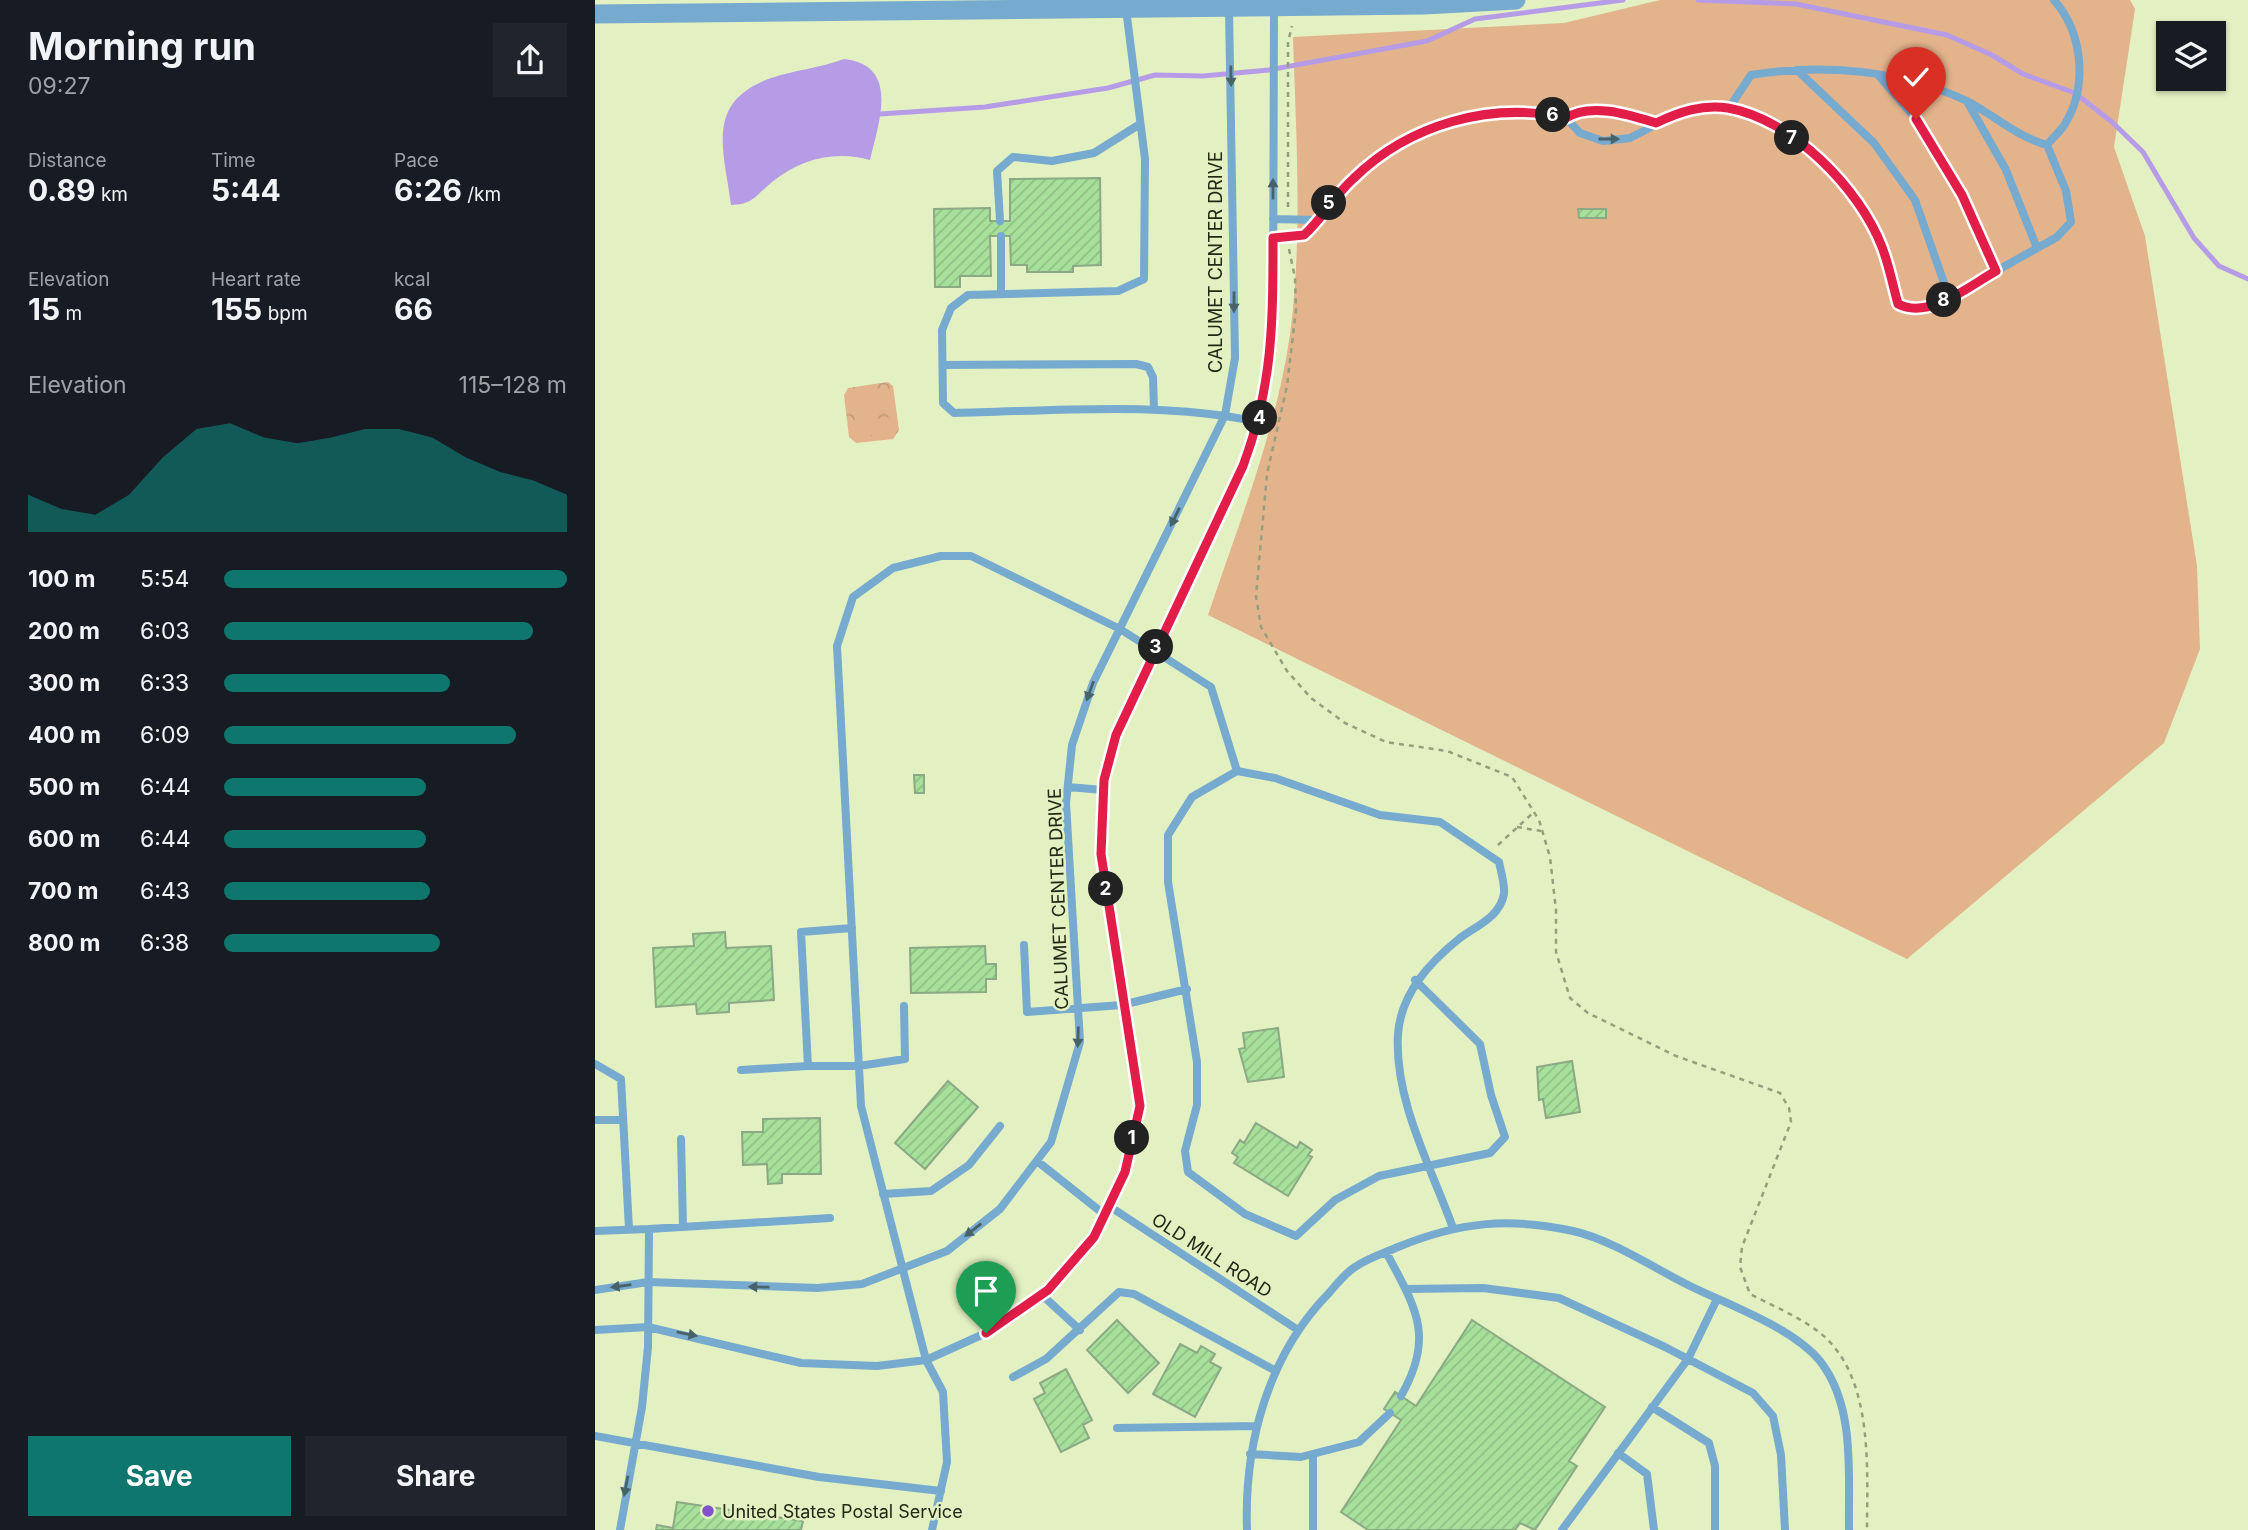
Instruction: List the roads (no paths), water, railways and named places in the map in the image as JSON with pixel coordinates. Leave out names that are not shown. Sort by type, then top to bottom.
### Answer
[{"type":"street","points":[[595,14],[1126,9],[1229,4],[1516,0]]},
{"type":"lane","points":[[2047,145],[2065,124],[2078,85],[2080,57],[2070,23],[2053,0]]},
{"type":"lane","points":[[595,1330],[648,1326],[801,1363],[877,1366],[926,1360],[986,1333],[1042,1295],[1094,1237],[1125,1172],[1140,1106],[1122,1005],[1101,854],[1103,790],[1116,735],[1238,477],[1259,422],[1271,363],[1274,3]]},
{"type":"lane","name":"CALUMET CENTER DRIVE","points":[[595,1290],[648,1282],[817,1288],[863,1284],[947,1251],[1000,1209],[1051,1142],[1080,1042],[1067,817],[1072,745],[1093,683],[1225,415],[1235,358],[1229,4]]},
{"type":"lane","points":[[1126,9],[1145,159],[1144,279],[1118,291],[968,295],[951,308],[943,330],[943,403],[954,413],[1154,410],[1225,415],[1259,422]]},
{"type":"lane","points":[[1729,108],[1751,75],[1844,69],[1926,86],[1967,102],[2032,141],[2047,145]]},
{"type":"lane","points":[[1797,70],[1874,143],[1915,200],[1949,297]]},
{"type":"lane","points":[[1878,75],[1916,119],[1962,195],[1996,271]]},
{"type":"lane","points":[[1967,102],[2006,170],[2037,248]]},
{"type":"lane","points":[[1273,238],[1304,235],[1354,177],[1390,149],[1424,131],[1461,118],[1534,110],[1566,118],[1580,133],[1603,141],[1630,138],[1684,110],[1729,108],[1765,122],[1818,154],[1851,195],[1882,246],[1898,304],[1910,310],[1930,308],[2057,237],[2071,222],[2066,191],[2047,145]]},
{"type":"lane","points":[[1566,118],[1574,112],[1589,110],[1632,115],[1656,123]]},
{"type":"lane","points":[[1000,221],[997,171],[1013,157],[1052,161],[1094,153],[1140,124]]},
{"type":"lane","points":[[1273,219],[1317,220]]},
{"type":"lane","points":[[1000,236],[1001,293]]},
{"type":"lane","points":[[944,365],[1136,364],[1148,367],[1153,377],[1154,410]]},
{"type":"lane","points":[[932,1530],[947,1462],[943,1392],[926,1360],[861,1106],[837,646],[853,597],[893,568],[941,556],[971,555],[1120,629],[1211,687],[1237,771]]},
{"type":"lane","points":[[1415,980],[1480,1044],[1491,1095],[1505,1138],[1490,1153],[1431,1167],[1379,1176],[1335,1200],[1296,1236],[1245,1214],[1188,1172],[1185,1151],[1197,1105],[1197,1062],[1168,882],[1168,835],[1192,797],[1237,771],[1308,788],[1380,815],[1440,822],[1499,862],[1504,894],[1496,913],[1459,939],[1415,980],[1398,1032],[1402,1089],[1431,1167],[1453,1228]]},
{"type":"lane","points":[[1068,787],[1103,790]]},
{"type":"lane","points":[[808,1066],[801,932],[852,928]]},
{"type":"lane","points":[[1024,945],[1027,1013],[1077,1011],[1122,1005],[1187,989]]},
{"type":"lane","points":[[741,1070],[859,1066],[905,1059],[904,1006]]},
{"type":"lane","points":[[595,1064],[621,1079],[629,1229]]},
{"type":"lane","points":[[595,1120],[623,1120]]},
{"type":"lane","points":[[883,1194],[931,1191],[969,1165],[1000,1126]]},
{"type":"lane","points":[[681,1139],[683,1227]]},
{"type":"lane","name":"OLD MILL ROAD","points":[[1037,1161],[1107,1211],[1298,1330]]},
{"type":"lane","points":[[595,1231],[830,1218]]},
{"type":"lane","points":[[1247,1530],[1250,1454],[1257,1426],[1268,1386],[1304,1318],[1354,1267],[1386,1252],[1453,1228],[1473,1224],[1520,1223],[1576,1232],[1793,1338],[1820,1362],[1839,1398],[1847,1435],[1849,1530]]},
{"type":"lane","points":[[620,1530],[642,1407],[648,1326],[649,1229]]},
{"type":"lane","points":[[1386,1252],[1413,1303],[1422,1348],[1401,1396]]},
{"type":"lane","points":[[1406,1289],[1483,1288],[1559,1298],[1753,1393],[1773,1416],[1781,1455],[1785,1530]]},
{"type":"lane","points":[[1013,1377],[1047,1359],[1119,1292],[1134,1294],[1276,1371]]},
{"type":"lane","points":[[1042,1295],[1080,1330]]},
{"type":"lane","points":[[1562,1530],[1688,1359],[1717,1299]]},
{"type":"lane","points":[[1652,1407],[1709,1443],[1715,1465],[1715,1530]]},
{"type":"lane","points":[[1250,1454],[1301,1457],[1359,1442],[1391,1413]]},
{"type":"lane","points":[[1117,1428],[1257,1426]]},
{"type":"lane","points":[[595,1436],[819,1477],[941,1491]]},
{"type":"lane","points":[[1618,1453],[1647,1474],[1654,1530]]},
{"type":"lane","points":[[1313,1454],[1313,1530]]},
{"type":"waterway","points":[[880,114],[985,107],[1108,88],[1155,75],[1203,76],[1269,70],[1427,41],[1475,19],[1623,0]]},
{"type":"waterway","points":[[1698,0],[1796,4],[1947,35],[1992,55],[2023,74],[2075,93],[2112,122],[2143,152],[2194,238],[2219,266],[2248,279]]},
{"type":"place","name":"United States Postal Service","points":[[708,1511]]}]
